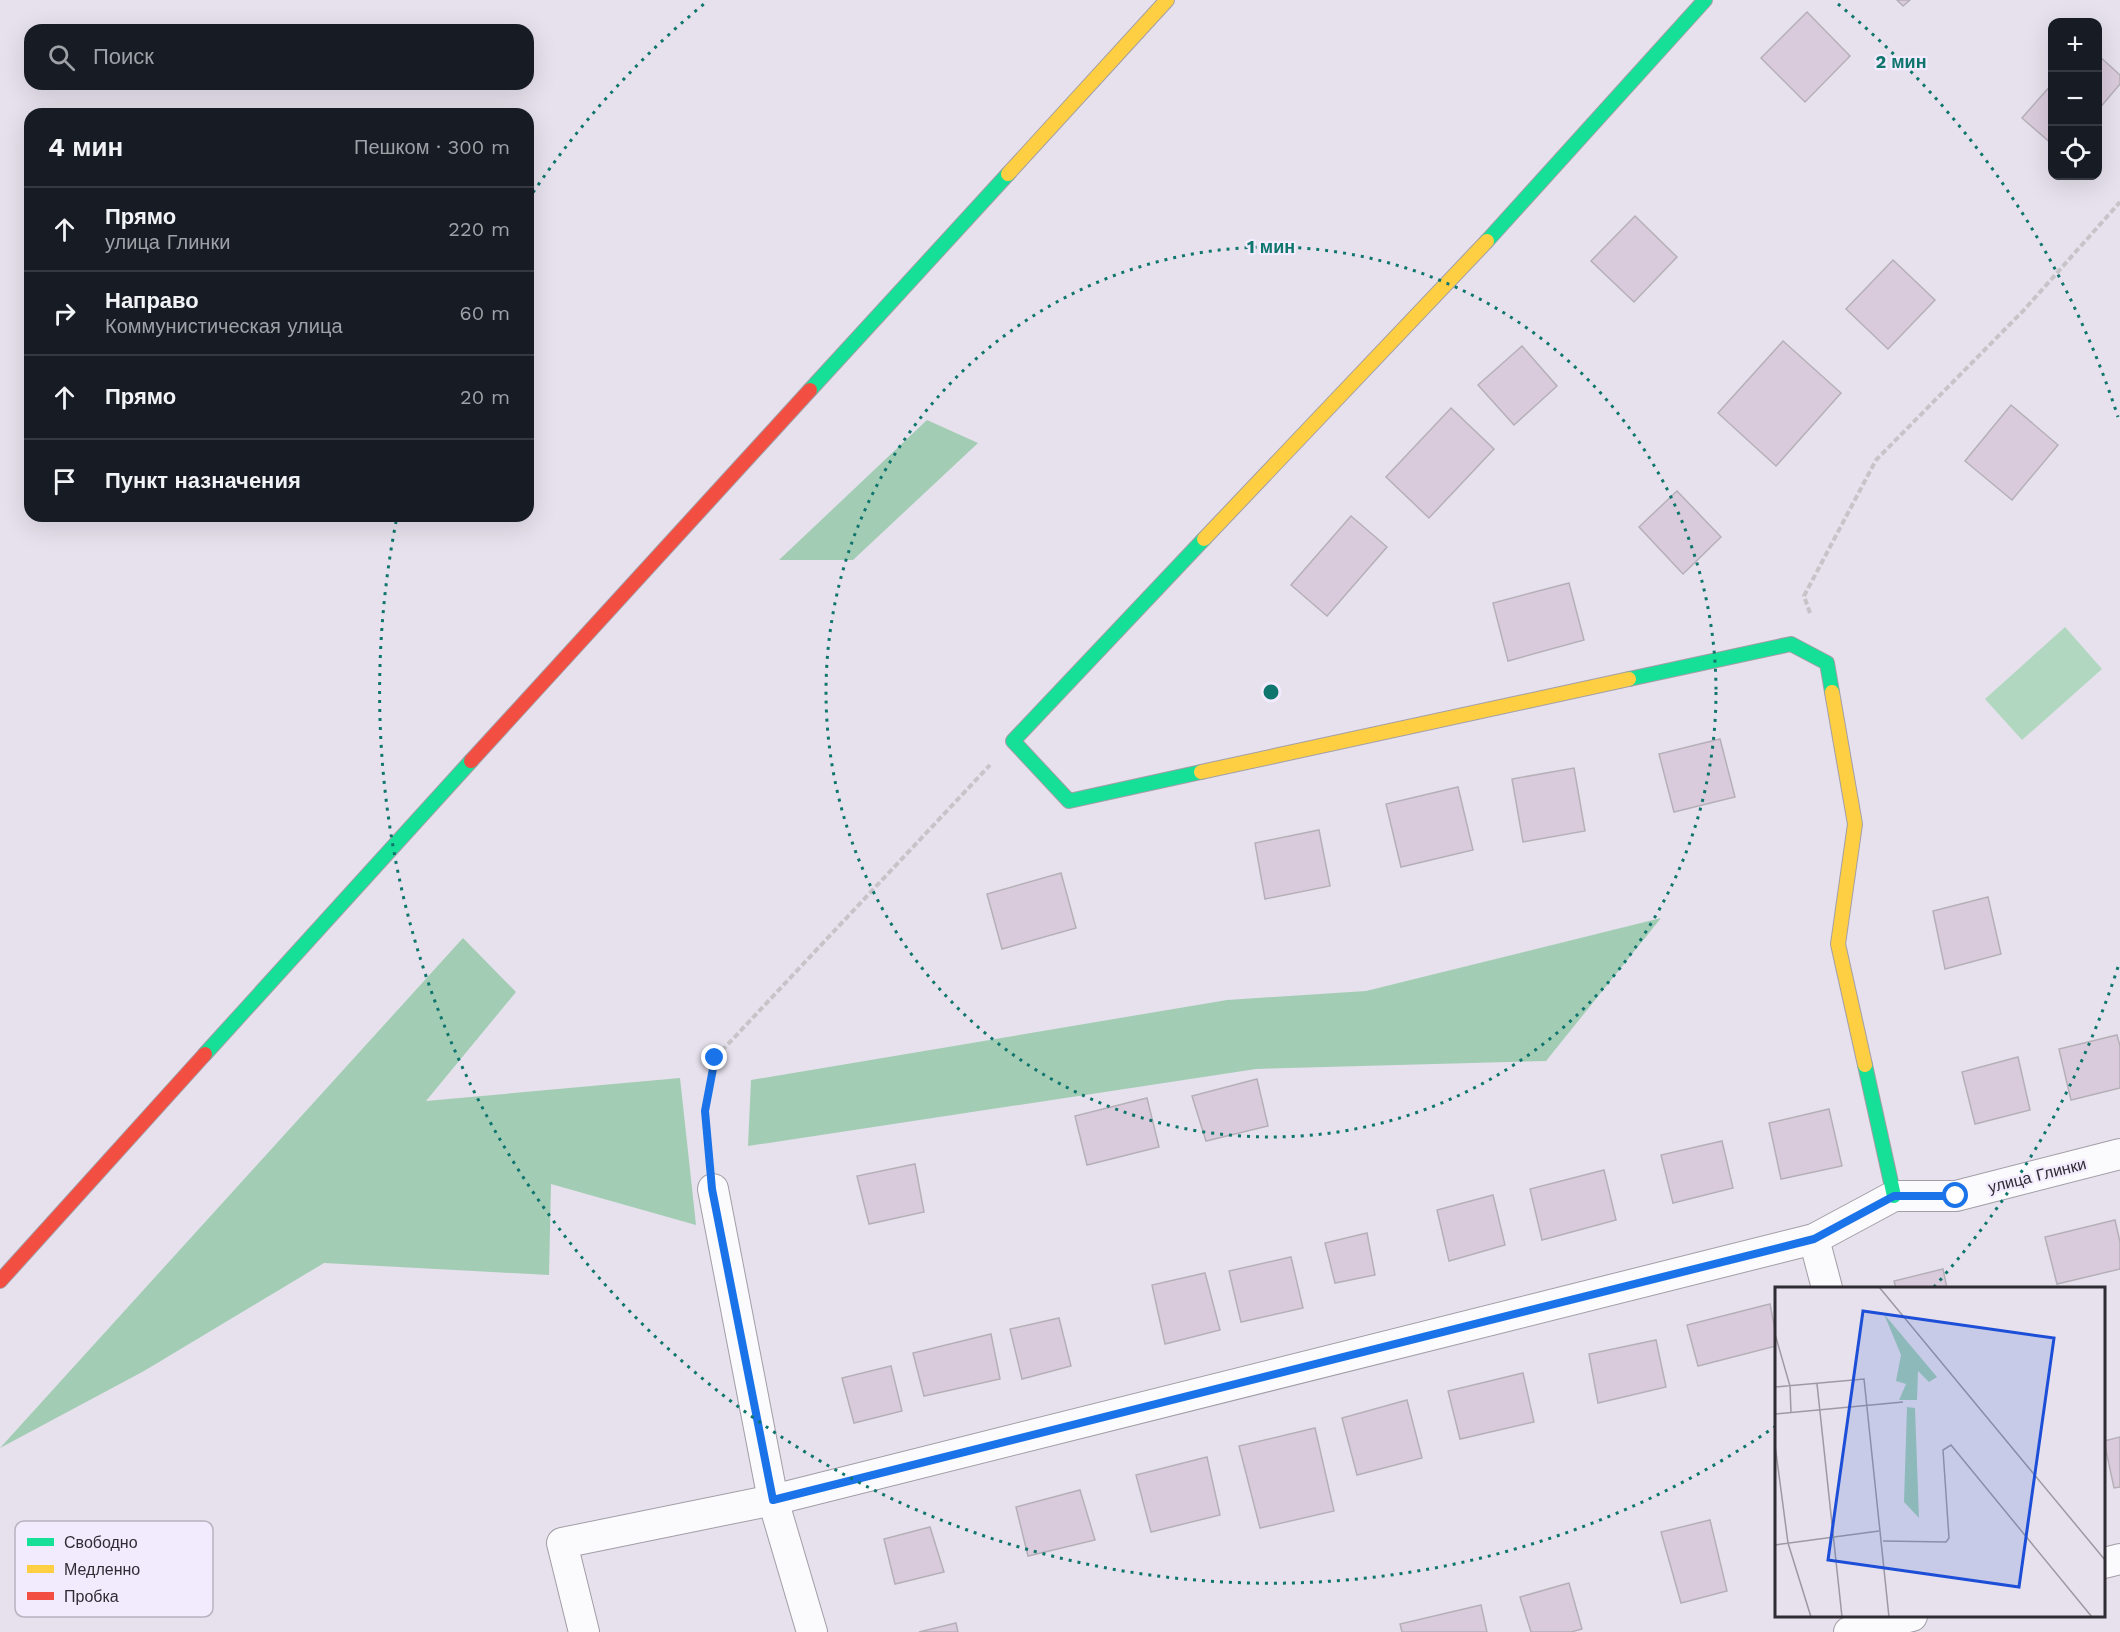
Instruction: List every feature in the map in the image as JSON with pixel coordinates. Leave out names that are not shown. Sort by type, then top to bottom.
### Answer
[{"type":"street","points":[[0,1281],[474,758],[1167,0]]},
{"type":"street","points":[[1706,0],[1503,224],[1013,741],[1069,801],[1791,644],[1827,663],[1855,824],[1838,944],[1894,1196]]},
{"type":"street","name":"улица Глинки","points":[[584,1632],[562,1543],[773,1500],[1814,1239],[1894,1196],[1956,1196],[2120,1154]]},
{"type":"street","points":[[712,1189],[773,1500],[812,1632]]},
{"type":"street","points":[[1814,1239],[1827,1287]]},
{"type":"street","points":[[2105,1563],[2120,1559]]},
{"type":"street","points":[[1849,1632],[1910,1617]]},
{"type":"street","points":[[1914,1617],[1920,1632]]},
{"type":"path","points":[[1827,663],[1804,596],[1876,460],[2024,310],[2120,202]]},
{"type":"path","points":[[712,1189],[705,1111],[715,1058],[1013,741]]},
{"type":"green space","points":[[927,420],[978,443],[853,560],[779,560]]},
{"type":"green space","points":[[2065,627],[2102,669],[2022,740],[1985,699]]},
{"type":"green space","points":[[1661,918],[1546,1061],[1256,1069],[748,1146],[751,1080],[1227,1000],[1366,991]]},
{"type":"green space","points":[[463,938],[516,992],[426,1101],[680,1078],[696,1225],[551,1184],[549,1275],[324,1263],[144,1371],[0,1448]]},
{"type":"building","points":[[1897,0],[1910,0],[1903,6]]},
{"type":"building","points":[[1807,12],[1850,56],[1805,102],[1761,58]]},
{"type":"building","points":[[2102,59],[2120,75],[2120,84],[2102,105]]},
{"type":"building","points":[[2048,89],[2048,141],[2022,118]]},
{"type":"building","points":[[1635,216],[1677,257],[1634,302],[1591,261]]},
{"type":"building","points":[[1893,260],[1935,300],[1888,349],[1846,309]]},
{"type":"building","points":[[1783,341],[1841,393],[1776,466],[1718,413]]},
{"type":"building","points":[[1522,346],[1557,386],[1514,425],[1478,385]]},
{"type":"building","points":[[2011,405],[2058,445],[2012,500],[1965,461]]},
{"type":"building","points":[[1451,408],[1494,449],[1429,518],[1386,477]]},
{"type":"building","points":[[1677,491],[1721,537],[1683,574],[1639,527]]},
{"type":"building","points":[[1351,516],[1387,547],[1327,616],[1291,585]]},
{"type":"building","points":[[1569,583],[1584,640],[1508,661],[1493,603]]},
{"type":"building","points":[[1720,739],[1735,797],[1674,812],[1659,754]]},
{"type":"building","points":[[1574,768],[1585,831],[1523,842],[1512,779]]},
{"type":"building","points":[[1458,787],[1473,850],[1401,867],[1386,804]]},
{"type":"building","points":[[1319,830],[1330,886],[1265,899],[1255,843]]},
{"type":"building","points":[[1061,873],[1076,928],[1002,949],[987,894]]},
{"type":"building","points":[[1988,897],[2001,954],[1945,969],[1933,911]]},
{"type":"building","points":[[2117,1035],[2120,1046],[2120,1088],[2071,1100],[2059,1049]]},
{"type":"building","points":[[2018,1057],[2030,1110],[1975,1124],[1962,1072]]},
{"type":"building","points":[[1257,1079],[1268,1126],[1206,1141],[1192,1096]]},
{"type":"building","points":[[1147,1098],[1159,1147],[1087,1165],[1075,1116]]},
{"type":"building","points":[[1829,1109],[1842,1166],[1781,1179],[1769,1123]]},
{"type":"building","points":[[1722,1141],[1733,1188],[1673,1203],[1661,1155]]},
{"type":"building","points":[[915,1164],[924,1212],[869,1224],[857,1176]]},
{"type":"building","points":[[1604,1170],[1616,1220],[1542,1240],[1530,1189]]},
{"type":"building","points":[[1493,1195],[1505,1245],[1449,1261],[1437,1210]]},
{"type":"building","points":[[2115,1220],[2120,1242],[2120,1269],[2057,1284],[2045,1237]]},
{"type":"building","points":[[1367,1233],[1375,1275],[1335,1283],[1325,1243]]},
{"type":"building","points":[[1291,1257],[1303,1308],[1241,1322],[1229,1271]]},
{"type":"building","points":[[1943,1269],[1947,1287],[1896,1287],[1894,1281]]},
{"type":"building","points":[[1205,1273],[1220,1330],[1165,1344],[1152,1285]]},
{"type":"building","points":[[1770,1304],[1775,1330],[1775,1346],[1698,1366],[1687,1325]]},
{"type":"building","points":[[1059,1318],[1071,1366],[1022,1379],[1010,1329]]},
{"type":"building","points":[[991,1334],[1000,1379],[924,1396],[913,1353]]},
{"type":"building","points":[[1656,1340],[1666,1387],[1598,1403],[1589,1354]]},
{"type":"building","points":[[891,1366],[902,1411],[854,1423],[842,1378]]},
{"type":"building","points":[[1523,1373],[1534,1422],[1460,1439],[1448,1391]]},
{"type":"building","points":[[1407,1400],[1422,1458],[1357,1475],[1342,1418]]},
{"type":"building","points":[[1315,1428],[1334,1511],[1260,1528],[1239,1446]]},
{"type":"building","points":[[2120,1437],[2120,1487],[2114,1488],[2105,1441]]},
{"type":"building","points":[[1207,1457],[1220,1515],[1151,1532],[1136,1475]]},
{"type":"building","points":[[1080,1490],[1095,1540],[1028,1556],[1016,1507]]},
{"type":"building","points":[[1710,1520],[1727,1591],[1681,1603],[1661,1532]]},
{"type":"building","points":[[930,1527],[944,1572],[895,1584],[884,1539]]},
{"type":"building","points":[[1569,1583],[1582,1629],[1571,1632],[1531,1632],[1520,1597]]},
{"type":"building","points":[[1481,1605],[1487,1632],[1402,1632],[1400,1624]]},
{"type":"building","points":[[956,1623],[958,1632],[919,1632]]},
{"type":"traffic: fast","points":[[1487,241],[1705,0]]},
{"type":"traffic: fast","points":[[810,390],[1008,174]]},
{"type":"traffic: fast","points":[[1201,772],[1069,801],[1013,741],[1204,539]]},
{"type":"traffic: fast","points":[[1629,679],[1791,644],[1827,663],[1832,692]]},
{"type":"traffic: fast","points":[[205,1054],[471,761]]},
{"type":"traffic: fast","points":[[1865,1065],[1894,1196]]},
{"type":"traffic: slow","points":[[1008,174],[1167,0]]},
{"type":"traffic: slow","points":[[1204,539],[1487,241]]},
{"type":"traffic: slow","points":[[1201,772],[1629,679]]},
{"type":"traffic: slow","points":[[1832,692],[1855,824],[1838,944],[1865,1065]]},
{"type":"traffic: jam","points":[[471,761],[810,390]]},
{"type":"traffic: jam","points":[[0,1281],[205,1054]]},
{"type":"route","points":[[715,1058],[705,1111],[712,1189],[773,1500],[1814,1239],[1894,1196],[1956,1196]]}]
